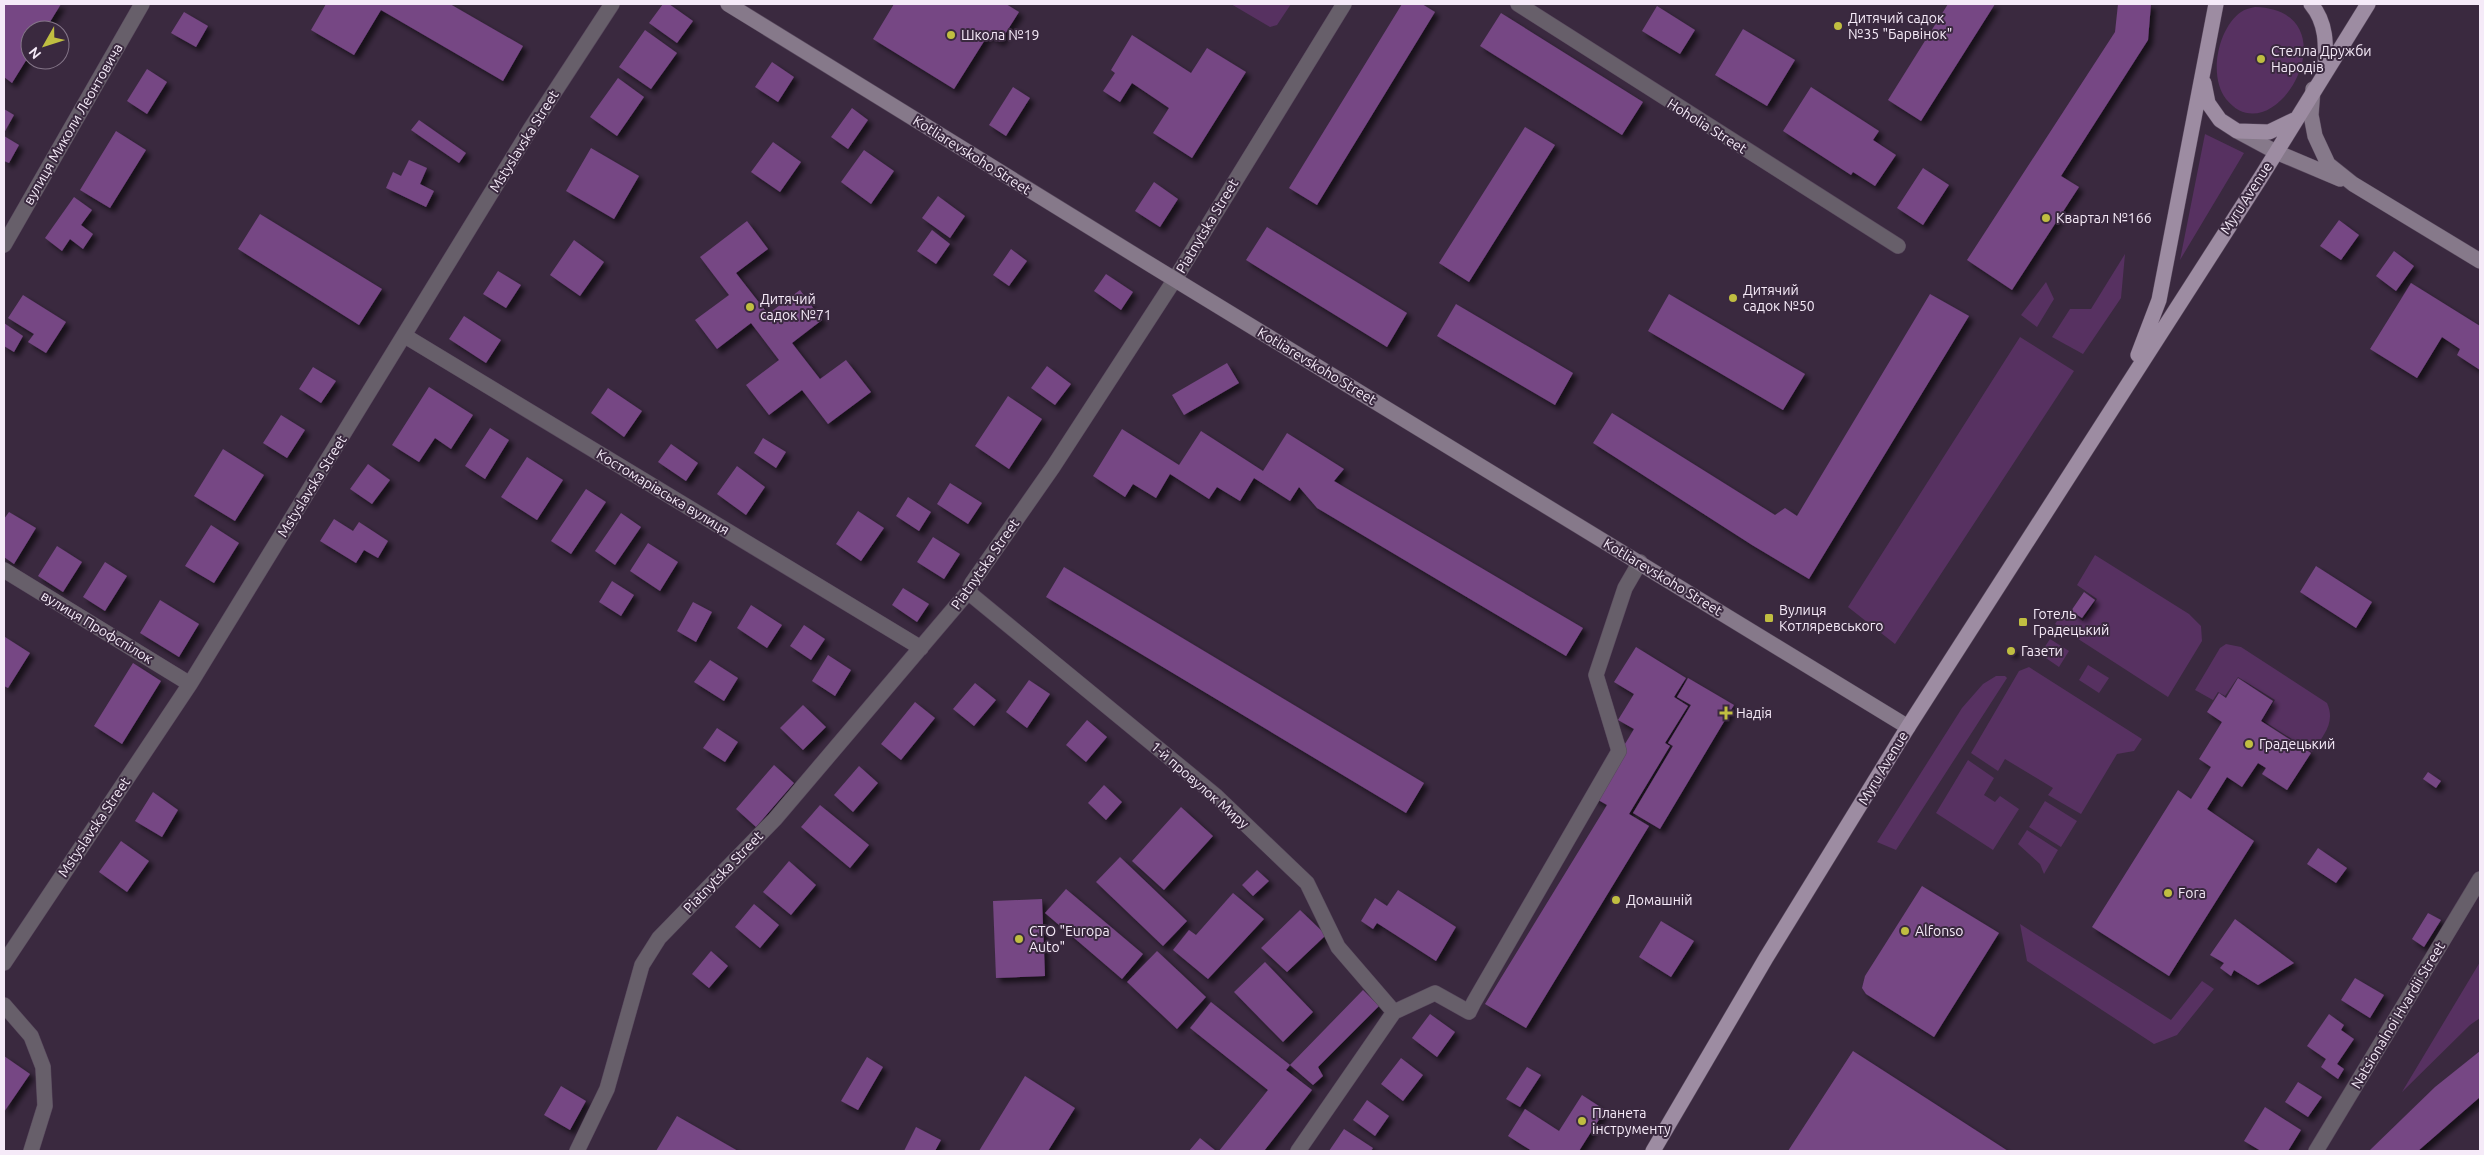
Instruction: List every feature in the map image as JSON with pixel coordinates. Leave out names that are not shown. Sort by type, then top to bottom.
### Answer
[{"type":"main road","points":[[2311,4],[2319,13],[2326,37],[2325,70]]},
{"type":"main road","name":"Myru Avenue","points":[[1652,1151],[1766,958],[1908,727],[2276,152],[2313,89],[2368,4]]},
{"type":"main road","name":"Myru Avenue","points":[[2123,391],[2159,300],[2217,8]]},
{"type":"main road","points":[[2203,77],[2208,103],[2220,120],[2237,131],[2269,132],[2294,120]]},
{"type":"street","name":"вулиця Миколи Леонтовича","points":[[4,245],[142,4]]},
{"type":"street","name":"Mstyslavska Street","points":[[4,963],[190,684],[526,137],[612,4]]},
{"type":"street","name":"Kotliarevskoho Street","points":[[728,4],[1174,280],[1640,562],[1908,727]]},
{"type":"street","name":"Piatnytska Street","points":[[577,1151],[607,1089],[642,965],[659,938],[775,819],[968,592],[972,583],[1052,467],[1174,280],[1344,4]]},
{"type":"street","name":"Hoholia Street","points":[[1518,4],[1898,246]]},
{"type":"street","points":[[2313,89],[2311,115],[2315,136],[2328,164],[2353,184],[2480,261]]},
{"type":"street","points":[[2237,131],[2276,152],[2353,184]]},
{"type":"street","name":"Костомарівська вулиця","points":[[405,336],[921,648]]},
{"type":"street","points":[[1298,1151],[1394,1012],[1436,994],[1469,1012],[1619,751],[1596,675],[1625,588],[1640,562]]},
{"type":"street","name":"вулиця Профспілок","points":[[4,570],[190,684]]},
{"type":"street","name":"1-й провулок Миру","points":[[968,592],[1216,796],[1307,883],[1338,947],[1394,1012]]},
{"type":"street","name":"Natsionalnoi Hvardii Street","points":[[2316,1151],[2480,879]]},
{"type":"street","points":[[4,1005],[31,1036],[43,1067],[45,1106],[31,1151]]},
{"type":"shaded area","points":[[1231,4],[1291,4],[1277,25],[1270,27]]},
{"type":"shaded area","points":[[2255,7],[2285,14],[2300,31],[2304,54],[2297,77],[2284,97],[2266,111],[2245,113],[2226,99],[2221,89],[2217,66],[2218,53],[2221,40],[2233,19],[2246,9]]},
{"type":"shaded area","points":[[2205,134],[2244,153],[2180,260]]},
{"type":"shaded area","points":[[2125,254],[2121,298],[2083,354],[2052,337],[2070,309],[2091,309]]},
{"type":"shaded area","points":[[2046,282],[2054,299],[2037,327],[2021,315]]},
{"type":"shaded area","points":[[2020,337],[2074,371],[1895,644],[1848,607]]},
{"type":"shaded area","points":[[2095,555],[2189,614],[2201,626],[2202,641],[2168,697],[2055,624],[2065,609],[2083,621],[2097,599],[2077,585]]},
{"type":"shaded area","points":[[2050,639],[2069,651],[2059,667],[2040,654]]},
{"type":"shaded area","points":[[2226,644],[2241,647],[2327,703],[2330,717],[2329,723],[2324,735],[2312,752],[2262,720],[2275,700],[2238,677],[2225,696],[2218,692],[2213,700],[2195,690],[2220,648]]},
{"type":"shaded area","points":[[2088,665],[2109,678],[2099,693],[2079,680]]},
{"type":"shaded area","points":[[2029,667],[2142,739],[2134,751],[2117,754],[2081,814],[2048,795],[2053,788],[2005,759],[1998,771],[1971,753],[2019,671]]},
{"type":"shaded area","points":[[1996,676],[2005,676],[2007,678],[1896,850],[1877,842],[1962,708],[1983,684]]},
{"type":"shaded area","points":[[1968,760],[1994,778],[1984,795],[1995,802],[2000,796],[2019,809],[1993,850],[1936,813]]},
{"type":"shaded area","points":[[2045,801],[2077,821],[2061,847],[2029,827]]},
{"type":"shaded area","points":[[2027,830],[2058,850],[2044,874],[2040,864],[2018,844]]},
{"type":"shaded area","points":[[2020,924],[2171,1020],[2202,981],[2214,989],[2177,1035],[2154,1044],[2027,961]]},
{"type":"shaded area","points":[[2480,962],[2480,1018],[2470,1025],[2402,1092]]},
{"type":"building","points":[[4,4],[61,4],[51,20],[20,20],[20,70],[12,83],[4,77]]},
{"type":"building","points":[[326,4],[450,4],[523,46],[503,81],[381,10],[354,55],[311,30]]},
{"type":"building","points":[[663,4],[669,4],[693,21],[677,43],[649,23]]},
{"type":"building","points":[[894,4],[1006,4],[1019,12],[1000,42],[988,35],[954,89],[873,39]]},
{"type":"building","points":[[1402,4],[1422,4],[1435,12],[1317,205],[1289,188]]},
{"type":"building","points":[[1948,4],[1995,4],[1921,121],[1888,100]]},
{"type":"building","points":[[2118,4],[2151,4],[2148,40],[2061,176],[2079,187],[2012,290],[1967,260],[2115,32]]},
{"type":"building","points":[[1657,6],[1695,30],[1680,54],[1642,31]]},
{"type":"building","points":[[184,12],[208,26],[196,47],[171,33]]},
{"type":"building","points":[[1501,13],[1643,102],[1622,135],[1480,46]]},
{"type":"building","points":[[1743,29],[1795,60],[1767,106],[1715,75]]},
{"type":"building","points":[[645,30],[677,53],[651,89],[619,67]]},
{"type":"building","points":[[1132,35],[1191,73],[1207,48],[1246,72],[1192,158],[1153,133],[1169,108],[1132,83],[1120,102],[1103,91],[1115,73],[1111,70]]},
{"type":"building","points":[[772,62],[794,77],[778,102],[755,87]]},
{"type":"building","points":[[147,69],[167,82],[147,114],[127,101]]},
{"type":"building","points":[[618,78],[644,97],[617,136],[590,117]]},
{"type":"building","points":[[1013,87],[1030,98],[1006,136],[989,125]]},
{"type":"building","points":[[1811,87],[1879,131],[1873,140],[1896,155],[1875,186],[1853,172],[1851,175],[1783,131]]},
{"type":"building","points":[[852,108],[868,120],[848,149],[831,137]]},
{"type":"building","points":[[4,109],[14,115],[4,133]]},
{"type":"building","points":[[419,120],[466,153],[459,163],[411,130]]},
{"type":"building","points":[[1525,127],[1555,145],[1469,282],[1439,263]]},
{"type":"building","points":[[116,131],[146,150],[110,208],[80,190]]},
{"type":"building","points":[[4,136],[19,145],[9,163],[4,161]]},
{"type":"building","points":[[773,142],[801,162],[780,192],[751,172]]},
{"type":"building","points":[[591,148],[639,176],[614,219],[566,191]]},
{"type":"building","points":[[864,150],[894,171],[871,204],[841,182]]},
{"type":"building","points":[[409,160],[427,168],[420,184],[434,191],[426,207],[386,188],[393,172],[401,176]]},
{"type":"building","points":[[1923,168],[1949,185],[1923,225],[1897,208]]},
{"type":"building","points":[[1154,182],[1178,199],[1160,227],[1135,211]]},
{"type":"building","points":[[938,196],[965,216],[950,238],[922,218]]},
{"type":"building","points":[[74,197],[92,210],[81,225],[93,234],[83,249],[70,239],[62,251],[45,238]]},
{"type":"building","points":[[260,214],[382,289],[359,325],[238,249]]},
{"type":"building","points":[[2339,220],[2359,235],[2341,260],[2320,246]]},
{"type":"building","points":[[747,221],[768,249],[736,273],[768,314],[800,290],[822,320],[792,343],[820,379],[846,360],[871,392],[828,424],[802,390],[769,415],[746,385],[779,360],[751,323],[717,349],[695,320],[729,295],[700,257]]},
{"type":"building","points":[[1267,227],[1407,313],[1387,347],[1246,260]]},
{"type":"building","points":[[932,230],[950,244],[936,264],[917,251]]},
{"type":"building","points":[[574,240],[604,262],[580,296],[550,275]]},
{"type":"building","points":[[1011,249],[1027,261],[1009,286],[993,275]]},
{"type":"building","points":[[2394,251],[2414,266],[2396,291],[2376,276]]},
{"type":"building","points":[[498,271],[521,285],[506,308],[483,294]]},
{"type":"building","points":[[1106,274],[1133,292],[1121,310],[1094,291]]},
{"type":"building","points":[[2411,283],[2480,326],[2480,370],[2457,355],[2460,349],[2442,337],[2417,378],[2370,349]]},
{"type":"building","points":[[1669,294],[1805,374],[1783,410],[1648,331]]},
{"type":"building","points":[[1930,294],[1969,316],[1809,579],[1752,545],[1593,443],[1612,413],[1775,515],[1785,508],[1797,516]]},
{"type":"building","points":[[23,295],[66,322],[46,353],[28,342],[34,334],[8,318]]},
{"type":"building","points":[[1456,304],[1573,373],[1555,405],[1437,336]]},
{"type":"building","points":[[464,316],[501,340],[486,363],[449,339]]},
{"type":"building","points":[[4,323],[23,336],[14,352],[4,346]]},
{"type":"building","points":[[1227,363],[1239,383],[1184,415],[1172,395]]},
{"type":"building","points":[[1047,366],[1071,384],[1055,405],[1031,388]]},
{"type":"building","points":[[313,367],[336,381],[321,403],[299,389]]},
{"type":"building","points":[[429,387],[473,415],[451,449],[435,438],[419,462],[392,445]]},
{"type":"building","points":[[608,388],[642,411],[624,437],[591,413]]},
{"type":"building","points":[[1008,396],[1042,419],[1009,469],[975,446]]},
{"type":"building","points":[[281,415],[305,430],[287,458],[263,443]]},
{"type":"building","points":[[490,428],[509,440],[485,479],[465,466]]},
{"type":"building","points":[[1122,429],[1179,465],[1201,431],[1263,471],[1287,433],[1344,469],[1334,481],[1583,628],[1566,656],[1317,508],[1299,487],[1290,501],[1254,478],[1240,501],[1217,487],[1209,499],[1170,474],[1156,498],[1133,484],[1125,497],[1093,476]]},
{"type":"building","points":[[763,438],[786,452],[776,468],[754,453]]},
{"type":"building","points":[[671,444],[698,463],[686,481],[658,462]]},
{"type":"building","points":[[223,449],[264,475],[235,521],[194,496]]},
{"type":"building","points":[[527,457],[563,480],[537,520],[501,497]]},
{"type":"building","points":[[368,464],[390,480],[372,504],[350,489]]},
{"type":"building","points":[[737,466],[765,487],[746,515],[717,494]]},
{"type":"building","points":[[950,483],[982,503],[968,524],[937,504]]},
{"type":"building","points":[[586,489],[606,502],[571,554],[551,541]]},
{"type":"building","points":[[908,497],[931,512],[919,531],[896,516]]},
{"type":"building","points":[[858,511],[884,528],[861,561],[836,544]]},
{"type":"building","points":[[9,512],[36,528],[14,564],[4,557],[4,519]]},
{"type":"building","points":[[621,513],[641,527],[615,565],[595,551]]},
{"type":"building","points":[[334,519],[353,531],[359,522],[388,541],[378,558],[364,550],[356,563],[320,541]]},
{"type":"building","points":[[211,525],[239,543],[214,583],[185,566]]},
{"type":"building","points":[[933,537],[960,554],[944,579],[917,562]]},
{"type":"building","points":[[648,543],[678,562],[660,591],[630,571]]},
{"type":"building","points":[[57,546],[82,562],[63,592],[38,576]]},
{"type":"building","points":[[105,562],[127,576],[105,611],[83,597]]},
{"type":"building","points":[[2316,566],[2372,602],[2356,628],[2300,592]]},
{"type":"building","points":[[1064,567],[1424,783],[1406,813],[1046,597]]},
{"type":"building","points":[[612,581],[634,595],[621,616],[599,602]]},
{"type":"building","points":[[903,588],[929,604],[917,622],[892,605]]},
{"type":"building","points":[[2084,592],[2095,600],[2082,618],[2071,611]]},
{"type":"building","points":[[160,600],[199,624],[179,657],[140,633]]},
{"type":"building","points":[[693,602],[712,612],[696,642],[677,631]]},
{"type":"building","points":[[751,605],[782,625],[767,648],[737,628]]},
{"type":"building","points":[[804,625],[825,639],[811,660],[790,646]]},
{"type":"building","points":[[5,637],[30,653],[8,688],[4,686]]},
{"type":"building","name":"Газети","points":[[2010,646],[2016,649],[2012,655],[2007,652]]},
{"type":"building","points":[[1636,647],[1686,678],[1674,697],[1688,706],[1665,743],[1670,746],[1629,814],[1649,826],[1526,1028],[1485,1004],[1607,805],[1593,797],[1634,729],[1618,720],[1634,694],[1614,682]]},
{"type":"building","points":[[828,655],[851,670],[835,696],[812,681]]},
{"type":"building","points":[[710,660],[738,678],[724,701],[694,682]]},
{"type":"building","points":[[133,663],[161,681],[122,744],[94,726]]},
{"type":"building","points":[[1688,678],[1734,705],[1660,829],[1633,813],[1673,746],[1668,743],[1691,705],[1677,697]]},
{"type":"building","name":"Fora","points":[[2238,678],[2273,701],[2261,721],[2311,753],[2287,790],[2262,774],[2266,768],[2258,763],[2242,787],[2227,777],[2207,809],[2254,841],[2169,976],[2092,927],[2178,790],[2191,799],[2211,767],[2199,759],[2222,722],[2207,712],[2219,693],[2226,698]]},
{"type":"building","points":[[1029,680],[1050,694],[1027,728],[1006,712]]},
{"type":"building","points":[[975,683],[996,700],[974,726],[953,709]]},
{"type":"building","points":[[915,702],[935,718],[901,760],[881,744]]},
{"type":"building","points":[[803,705],[826,727],[803,750],[780,728]]},
{"type":"building","points":[[1087,720],[1107,737],[1086,762],[1066,745]]},
{"type":"building","points":[[717,728],[738,742],[725,762],[703,748]]},
{"type":"building","points":[[774,765],[794,783],[756,827],[736,809]]},
{"type":"building","points":[[859,766],[878,783],[853,812],[834,795]]},
{"type":"building","points":[[2428,772],[2441,781],[2436,788],[2423,779]]},
{"type":"building","points":[[1104,785],[1122,802],[1106,820],[1088,803]]},
{"type":"building","points":[[153,792],[178,810],[162,837],[135,821]]},
{"type":"building","points":[[820,805],[869,845],[850,868],[801,827]]},
{"type":"building","points":[[1181,807],[1213,836],[1164,890],[1132,861]]},
{"type":"building","points":[[121,841],[149,861],[127,892],[99,872]]},
{"type":"building","points":[[2318,848],[2347,868],[2336,883],[2307,864]]},
{"type":"building","points":[[1120,857],[1187,921],[1163,946],[1096,882]]},
{"type":"building","points":[[789,861],[816,885],[791,915],[763,892]]},
{"type":"building","points":[[1257,870],[1269,881],[1253,896],[1242,885]]},
{"type":"building","points":[[1922,886],[1999,933],[1934,1037],[1866,994],[1862,988],[1865,976]]},
{"type":"building","points":[[1066,889],[1143,954],[1122,979],[1045,913]]},
{"type":"building","points":[[1398,890],[1456,927],[1436,961],[1377,923],[1373,929],[1361,921],[1375,898],[1387,906]]},
{"type":"building","points":[[1233,893],[1264,919],[1208,979],[1173,950],[1189,930],[1196,935]]},
{"type":"building","name":"СТО \"Europa Auto\"","points":[[1042,899],[1045,976],[996,978],[993,901]]},
{"type":"building","points":[[754,904],[779,925],[760,948],[735,927]]},
{"type":"building","points":[[1300,910],[1326,935],[1287,972],[1261,948]]},
{"type":"building","points":[[2428,913],[2441,920],[2424,947],[2412,939]]},
{"type":"building","points":[[2235,919],[2294,963],[2258,985],[2234,970],[2231,976],[2220,968],[2224,963],[2210,955]]},
{"type":"building","points":[[1661,921],[1694,941],[1671,977],[1639,957]]},
{"type":"building","points":[[711,951],[728,966],[709,988],[692,974]]},
{"type":"building","points":[[1157,951],[1206,997],[1177,1029],[1127,982]]},
{"type":"building","points":[[1265,962],[1313,1012],[1283,1042],[1234,992]]},
{"type":"building","points":[[2355,978],[2384,995],[2370,1018],[2341,1000]]},
{"type":"building","points":[[1363,990],[1379,1006],[1318,1067],[1323,1076],[1313,1085],[1290,1065]]},
{"type":"building","points":[[1211,1002],[1290,1065],[1286,1070],[1312,1090],[1264,1151],[1219,1151],[1268,1090],[1190,1028]]},
{"type":"building","points":[[1430,1014],[1455,1032],[1437,1057],[1412,1038]]},
{"type":"building","points":[[2329,1014],[2344,1025],[2341,1030],[2354,1039],[2337,1064],[2344,1069],[2338,1079],[2321,1067],[2326,1059],[2307,1046]]},
{"type":"building","points":[[1853,1051],[2008,1151],[1788,1151]]},
{"type":"building","points":[[2480,1051],[2480,1097],[2418,1151],[2369,1151],[2435,1087]]},
{"type":"building","points":[[4,1056],[30,1074],[4,1112]]},
{"type":"building","points":[[867,1057],[883,1067],[858,1110],[841,1101]]},
{"type":"building","points":[[1401,1058],[1423,1075],[1403,1101],[1381,1084]]},
{"type":"building","points":[[1527,1067],[1541,1075],[1520,1107],[1506,1099]]},
{"type":"building","points":[[1025,1076],[1075,1108],[1048,1151],[979,1151]]},
{"type":"building","points":[[2298,1082],[2322,1097],[2308,1117],[2285,1102]]},
{"type":"building","points":[[561,1086],[586,1101],[570,1130],[544,1115]]},
{"type":"building","name":"Планета інструменту","points":[[1582,1095],[1605,1110],[1579,1151],[1532,1151],[1508,1136],[1525,1109],[1559,1131]]},
{"type":"building","points":[[1367,1100],[1389,1116],[1375,1136],[1353,1120]]},
{"type":"building","points":[[2265,1107],[2301,1130],[2288,1151],[2261,1151],[2244,1141]]},
{"type":"building","points":[[677,1116],[738,1151],[656,1151]]},
{"type":"building","points":[[916,1127],[941,1140],[935,1151],[904,1151]]},
{"type":"building","points":[[1344,1129],[1373,1148],[1371,1151],[1329,1151]]},
{"type":"building","points":[[1200,1138],[1216,1151],[1189,1151]]},
{"type":"place","name":"Дитячий садок №35 \"Барвінок\"","points":[[1838,26]]},
{"type":"place","name":"Школа №19","points":[[951,35]]},
{"type":"place","name":"Стелла Дружби Народiв","points":[[2261,59]]},
{"type":"place","name":"Квартал №166","points":[[2046,218]]},
{"type":"place","name":"Дитячий садок №50","points":[[1733,298]]},
{"type":"place","name":"Дитячий садок №71","points":[[750,307]]},
{"type":"place","name":"Вулиця Котляревського","points":[[1769,618]]},
{"type":"place","name":"Готель Градецький","points":[[2023,622]]},
{"type":"place","name":"Газети","points":[[2011,651]]},
{"type":"place","name":"Надія","points":[[1726,713]]},
{"type":"place","name":"Градецький","points":[[2249,744]]},
{"type":"place","name":"Fora","points":[[2168,893]]},
{"type":"place","name":"Домашній","points":[[1616,900]]},
{"type":"place","name":"Alfonso","points":[[1905,931]]},
{"type":"place","name":"СТО \"Europa Auto\"","points":[[1019,939]]},
{"type":"place","name":"Планета інструменту","points":[[1582,1121]]}]
